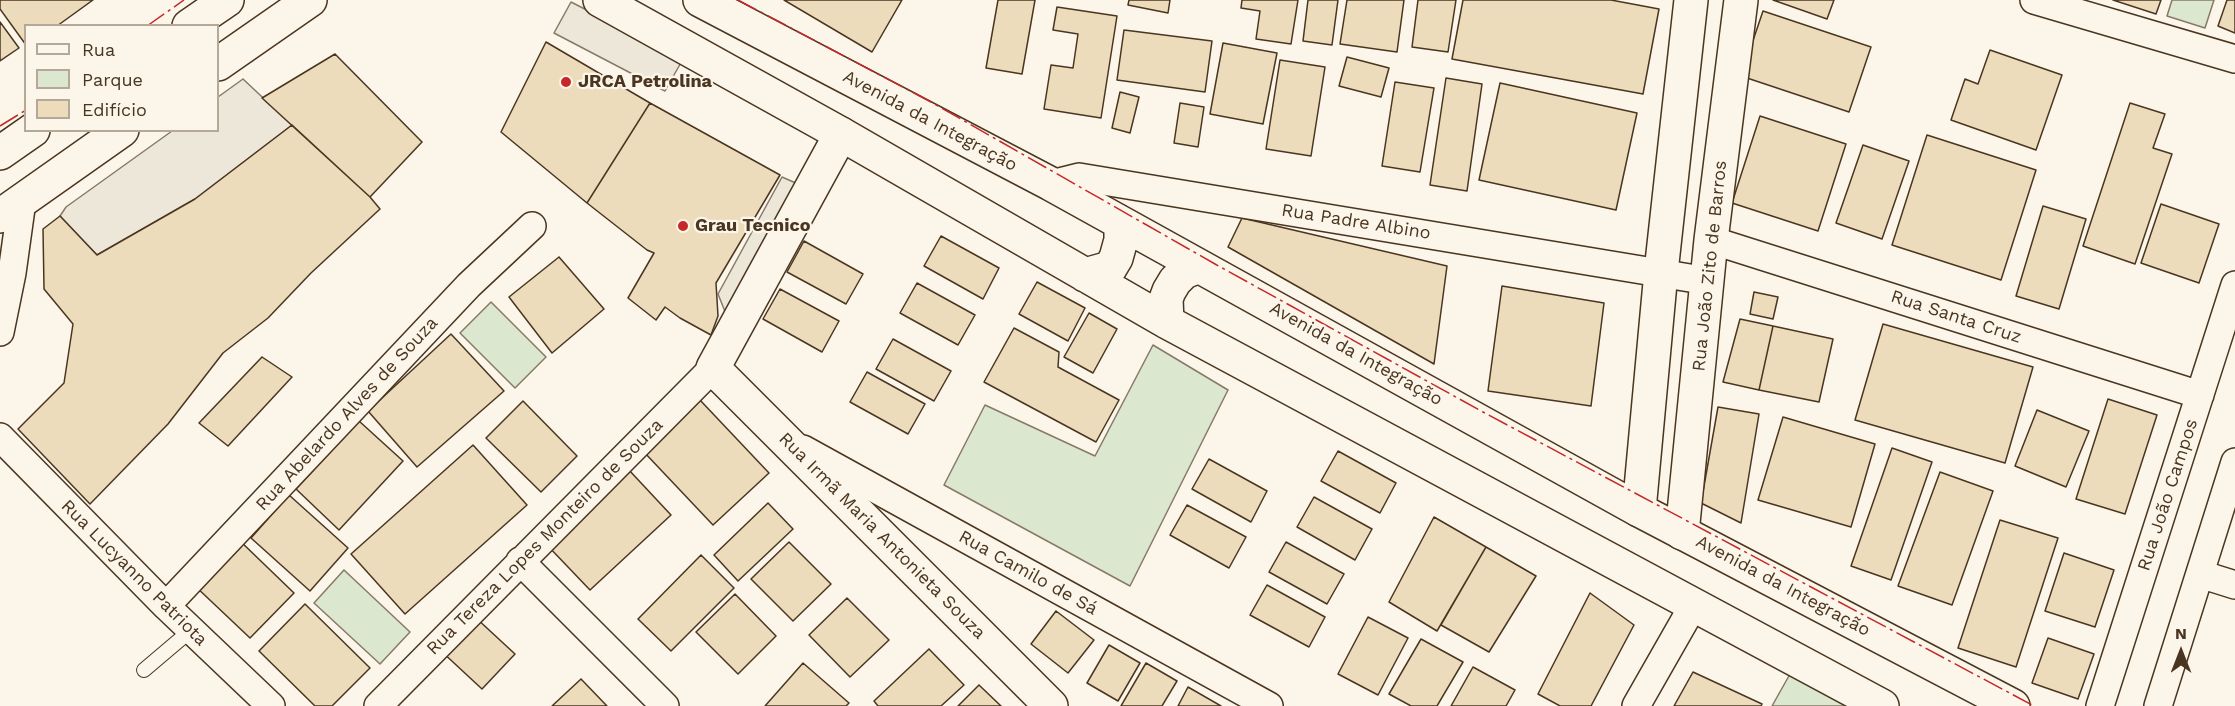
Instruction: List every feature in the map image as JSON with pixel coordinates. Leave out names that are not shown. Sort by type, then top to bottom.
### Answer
[{"type":"main road","points":[[192,24],[227,0]]},
{"type":"main road","points":[[219,63],[310,0]]},
{"type":"main road","points":[[600,0],[841,134],[1167,322],[1882,706]]},
{"type":"main road","name":"Avenida da Integração","points":[[700,0],[1052,184],[1197,267],[1639,510],[2013,706]]},
{"type":"main road","points":[[1639,510],[1661,272],[1691,0]]},
{"type":"main road","name":"Rua João Zito de Barros","points":[[1683,533],[1711,240],[1741,0]]},
{"type":"main road","points":[[0,153],[30,132]]},
{"type":"main road","points":[[11,208],[119,132]]},
{"type":"main road","points":[[713,368],[841,134]]},
{"type":"main road","points":[[1085,275],[1110,268],[1116,258],[1121,240],[1121,224]]},
{"type":"main road","points":[[1167,322],[1166,299],[1174,281],[1185,272],[1197,267]]},
{"type":"main road","name":"Rua Irmã Maria Antonieta Souza","points":[[713,368],[1051,706]]},
{"type":"street","points":[[2034,0],[2235,59]]},
{"type":"street","name":"Rua Padre Albino","points":[[1052,184],[1079,177],[1708,281]]},
{"type":"street","points":[[0,331],[12,273],[11,208]]},
{"type":"street","name":"Rua Abelardo Alves de Souza","points":[[166,606],[469,285],[532,226]]},
{"type":"street","name":"Rua Santa Cruz","points":[[1711,240],[2200,395]]},
{"type":"street","name":"Rua João Campos","points":[[2100,706],[2235,285]]},
{"type":"street","name":"Rua Tereza Lopes Monteiro de Souza","points":[[378,706],[713,368]]},
{"type":"street","name":"Rua Lucyanno Patriota","points":[[0,436],[190,631],[271,706]]},
{"type":"street","name":"Rua Camilo de Sá","points":[[787,440],[1269,706]]},
{"type":"street","points":[[2158,706],[2235,462]]},
{"type":"street","points":[[520,561],[665,706]]},
{"type":"street","points":[[2200,574],[2235,585]]},
{"type":"street","points":[[1636,706],[1693,606]]},
{"type":"lane","points":[[144,670],[190,631]]},
{"type":"green space","points":[[2172,0],[2214,0],[2205,28],[2167,16]]},
{"type":"green space","points":[[491,302],[546,357],[515,388],[460,333]]},
{"type":"green space","points":[[1153,345],[1228,390],[1130,586],[944,485],[985,405],[1095,456]]},
{"type":"green space","points":[[344,570],[410,632],[380,664],[314,603]]},
{"type":"green space","points":[[1790,674],[1850,706],[1772,706]]},
{"type":"shaded area","points":[[571,2],[683,59],[665,91],[554,33]]},
{"type":"shaded area","points":[[243,79],[292,125],[195,199],[97,255],[60,216],[66,207],[171,132],[219,132],[219,96]]},
{"type":"shaded area","points":[[782,177],[798,184],[726,314],[718,294]]},
{"type":"building","points":[[0,0],[93,0],[60,24],[24,24],[24,42],[0,9]]},
{"type":"building","points":[[784,0],[902,0],[872,52]]},
{"type":"building","points":[[998,0],[1035,0],[1022,74],[986,68]]},
{"type":"building","points":[[1129,0],[1170,0],[1168,13],[1128,5]]},
{"type":"building","points":[[1242,0],[1298,0],[1291,44],[1256,39],[1260,11],[1241,8]]},
{"type":"building","points":[[1308,0],[1338,0],[1332,45],[1303,41]]},
{"type":"building","points":[[1347,0],[1404,0],[1397,52],[1340,44]]},
{"type":"building","points":[[1418,0],[1456,0],[1448,52],[1412,47]]},
{"type":"building","points":[[1463,0],[1611,0],[1659,9],[1643,94],[1452,59]]},
{"type":"building","points":[[1773,0],[1834,0],[1827,19]]},
{"type":"building","points":[[2113,0],[2161,0],[2156,14]]},
{"type":"building","points":[[2227,0],[2235,0],[2235,33],[2218,26]]},
{"type":"building","points":[[1057,7],[1117,16],[1101,118],[1044,109],[1051,65],[1073,68],[1078,34],[1053,30]]},
{"type":"building","points":[[1763,11],[1871,47],[1849,112],[1741,76]]},
{"type":"building","points":[[0,22],[19,48],[0,61]]},
{"type":"building","points":[[1124,30],[1212,41],[1205,92],[1117,80]]},
{"type":"building","points":[[546,42],[650,103],[587,203],[501,132]]},
{"type":"building","points":[[1223,43],[1277,53],[1263,124],[1210,114]]},
{"type":"building","points":[[1990,50],[2062,75],[2036,150],[1951,120],[1965,79],[1978,84]]},
{"type":"building","points":[[335,54],[422,142],[370,197],[262,98]]},
{"type":"building","points":[[1347,57],[1389,68],[1381,97],[1339,86]]},
{"type":"building","points":[[1280,60],[1325,67],[1311,156],[1266,149]]},
{"type":"building","points":[[1446,78],[1482,84],[1467,191],[1430,185]]},
{"type":"building","points":[[1395,82],[1434,88],[1420,172],[1382,166]]},
{"type":"building","points":[[1500,83],[1637,113],[1616,210],[1479,180]]},
{"type":"building","points":[[1120,92],[1139,97],[1130,133],[1112,128]]},
{"type":"building","name":"Grau Tecnico","points":[[650,103],[780,175],[716,283],[718,316],[711,335],[665,307],[656,320],[628,298],[654,253],[587,203]]},
{"type":"building","points":[[1180,103],[1204,107],[1198,147],[1174,143]]},
{"type":"building","points":[[2130,103],[2165,114],[2153,148],[2172,154],[2135,264],[2083,246]]},
{"type":"building","points":[[1760,116],[1846,144],[1818,231],[1732,203]]},
{"type":"building","points":[[292,125],[380,209],[311,273],[268,318],[223,353],[168,424],[90,504],[18,429],[64,383],[73,324],[44,289],[43,229],[60,216],[97,255],[195,199]]},
{"type":"building","points":[[1927,135],[2036,170],[2001,280],[1892,245]]},
{"type":"building","points":[[1863,145],[1909,161],[1882,239],[1836,223]]},
{"type":"building","points":[[2161,204],[2219,224],[2199,283],[2141,263]]},
{"type":"building","points":[[2043,206],[2086,219],[2059,309],[2016,296]]},
{"type":"building","points":[[1242,218],[1447,266],[1434,364],[1228,247]]},
{"type":"building","points":[[941,236],[999,268],[983,299],[924,266]]},
{"type":"building","points":[[804,241],[863,274],[846,304],[787,272]]},
{"type":"building","points":[[559,257],[604,309],[552,353],[509,297]]},
{"type":"building","points":[[1037,282],[1085,308],[1068,341],[1019,314]]},
{"type":"building","points":[[917,283],[975,315],[958,345],[900,313]]},
{"type":"building","points":[[1502,286],[1604,303],[1591,406],[1488,391]]},
{"type":"building","points":[[780,289],[839,321],[822,352],[763,319]]},
{"type":"building","points":[[1754,292],[1778,297],[1773,319],[1750,314]]},
{"type":"building","points":[[1089,313],[1117,329],[1093,373],[1064,357]]},
{"type":"building","points":[[1740,319],[1773,326],[1759,390],[1723,382]]},
{"type":"building","points":[[1883,324],[2033,367],[2005,463],[1855,420]]},
{"type":"building","points":[[1773,326],[1833,339],[1819,402],[1759,390]]},
{"type":"building","points":[[1014,328],[1059,352],[1058,367],[1119,400],[1096,442],[984,382]]},
{"type":"building","points":[[451,334],[504,391],[417,467],[368,411]]},
{"type":"building","points":[[893,339],[951,371],[934,401],[876,369]]},
{"type":"building","points":[[262,357],[292,377],[228,446],[199,423]]},
{"type":"building","points":[[867,372],[925,404],[908,434],[850,402]]},
{"type":"building","points":[[699,399],[769,473],[713,525],[643,451]]},
{"type":"building","points":[[2108,399],[2157,415],[2125,514],[2076,499]]},
{"type":"building","points":[[523,401],[577,456],[541,492],[486,438]]},
{"type":"building","points":[[1718,407],[1759,414],[1741,523],[1701,503]]},
{"type":"building","points":[[2037,410],[2089,431],[2066,487],[2015,466]]},
{"type":"building","points":[[1783,417],[1875,444],[1851,527],[1758,500]]},
{"type":"building","points":[[359,421],[403,461],[339,530],[296,489]]},
{"type":"building","points":[[473,445],[527,505],[405,614],[351,554]]},
{"type":"building","points":[[1892,448],[1932,462],[1891,580],[1851,566]]},
{"type":"building","points":[[1338,451],[1396,483],[1380,513],[1321,481]]},
{"type":"building","points":[[1209,459],[1267,491],[1251,522],[1192,489]]},
{"type":"building","points":[[628,469],[671,515],[590,590],[546,544]]},
{"type":"building","points":[[1940,472],[1993,491],[1952,605],[1898,586]]},
{"type":"building","points":[[289,495],[348,548],[310,591],[251,538]]},
{"type":"building","points":[[1314,497],[1372,529],[1355,560],[1297,527]]},
{"type":"building","points":[[768,503],[793,529],[738,581],[714,555]]},
{"type":"building","points":[[1187,505],[1246,537],[1229,568],[1170,535]]},
{"type":"building","points":[[1434,517],[1486,547],[1437,631],[1389,602]]},
{"type":"building","points":[[2000,520],[2058,538],[2016,667],[1958,648]]},
{"type":"building","points":[[238,539],[294,593],[250,638],[194,585]]},
{"type":"building","points":[[789,542],[831,584],[793,621],[751,579]]},
{"type":"building","points":[[1286,542],[1344,574],[1327,604],[1269,572]]},
{"type":"building","points":[[1486,547],[1536,576],[1489,652],[1441,625]]},
{"type":"building","points":[[2064,553],[2114,570],[2095,627],[2045,611]]},
{"type":"building","points":[[701,555],[734,588],[671,651],[638,619]]},
{"type":"building","points":[[1267,585],[1325,617],[1309,647],[1250,615]]},
{"type":"building","points":[[1590,593],[1634,625],[1591,706],[1560,706],[1538,694]]},
{"type":"building","points":[[735,594],[776,636],[738,674],[696,632]]},
{"type":"building","points":[[847,598],[889,640],[850,677],[809,635]]},
{"type":"building","points":[[305,604],[370,668],[332,706],[315,706],[259,651]]},
{"type":"building","points":[[1056,611],[1094,640],[1068,673],[1031,644]]},
{"type":"building","points":[[475,617],[515,654],[482,689],[440,650]]},
{"type":"building","points":[[1368,617],[1408,638],[1378,695],[1338,674]]},
{"type":"building","points":[[2048,638],[2094,654],[2078,699],[2032,683]]},
{"type":"building","points":[[1421,639],[1463,662],[1437,706],[1411,706],[1389,694]]},
{"type":"building","points":[[1109,645],[1140,663],[1118,701],[1087,683]]},
{"type":"building","points":[[929,649],[964,685],[941,706],[878,706],[874,701]]},
{"type":"building","points":[[803,663],[849,703],[846,706],[765,706]]},
{"type":"building","points":[[1146,663],[1177,681],[1162,706],[1121,706]]},
{"type":"building","points":[[1473,667],[1515,690],[1506,706],[1451,706]]},
{"type":"building","points":[[1693,672],[1762,704],[1761,706],[1674,706]]},
{"type":"building","points":[[581,679],[607,706],[552,706]]},
{"type":"building","points":[[979,685],[1001,706],[958,706]]},
{"type":"building","points":[[1188,687],[1221,706],[1178,706]]},
{"type":"power","points":[[150,24],[184,0]]},
{"type":"power","points":[[738,0],[931,102],[1215,264],[1483,412],[2034,706]]},
{"type":"power","points":[[0,126],[24,111]]},
{"type":"place","name":"JRCA Petrolina","points":[[566,82]]},
{"type":"place","name":"Grau Tecnico","points":[[683,226]]}]
